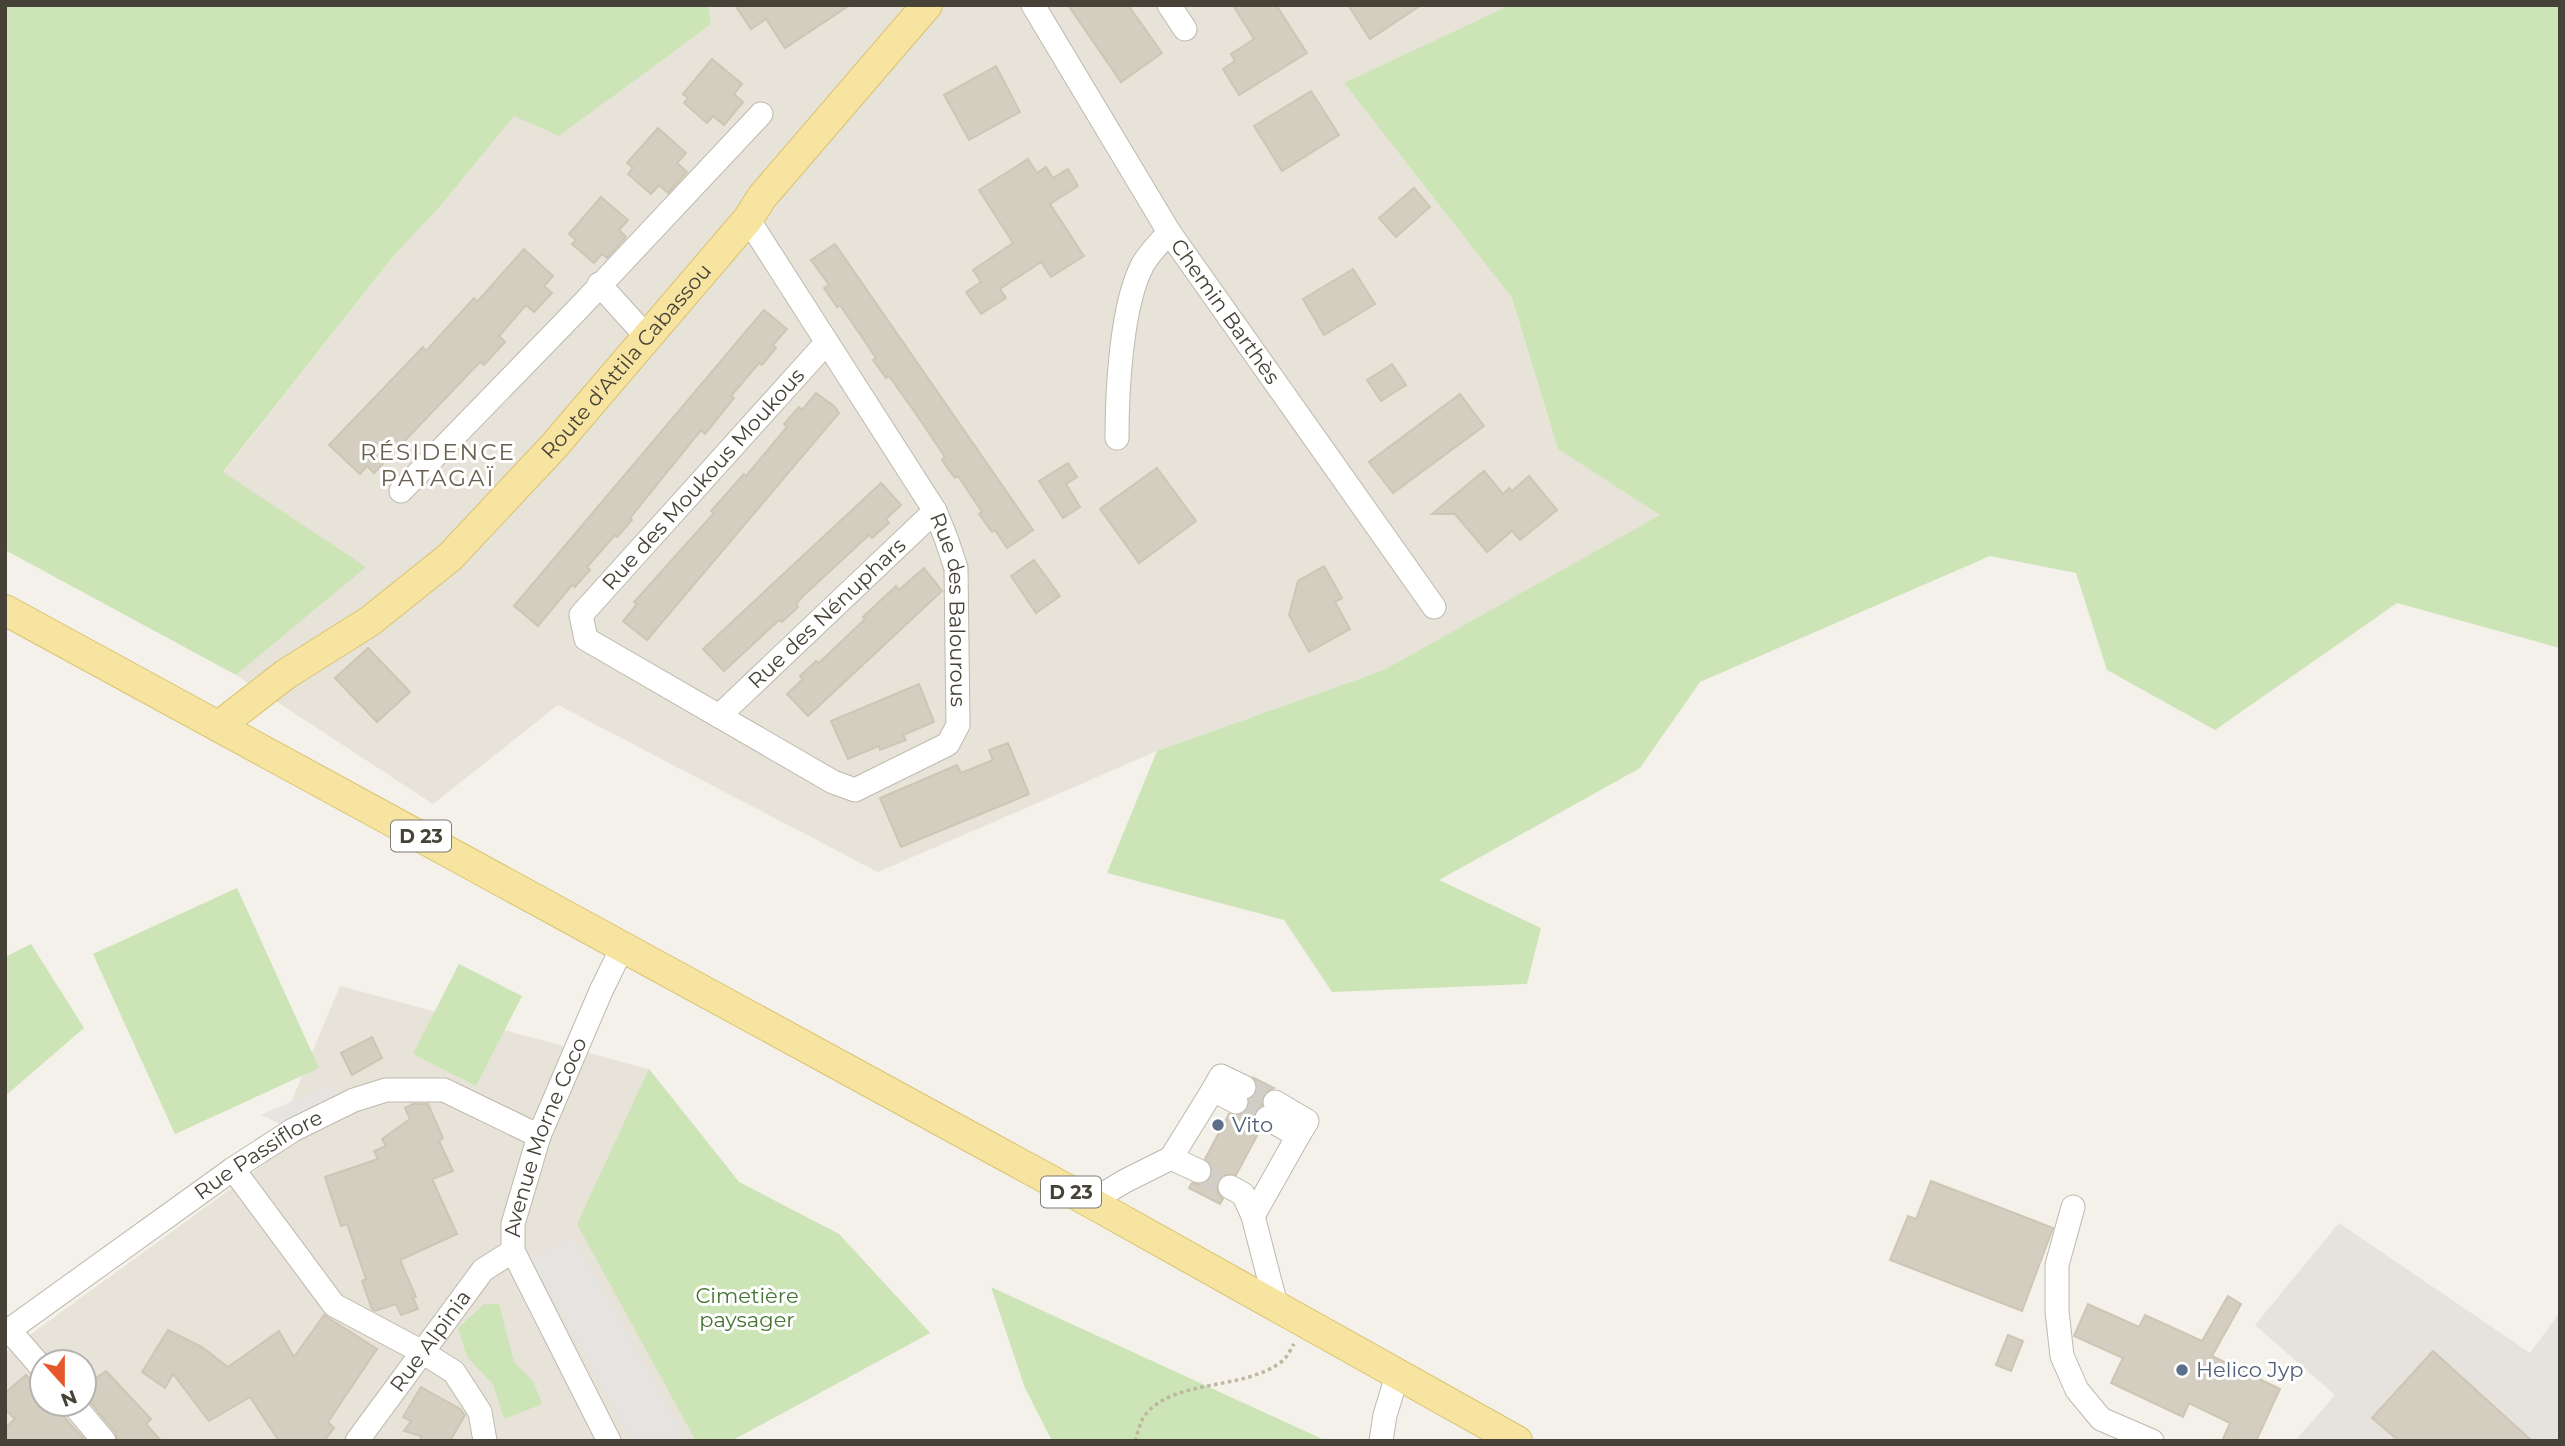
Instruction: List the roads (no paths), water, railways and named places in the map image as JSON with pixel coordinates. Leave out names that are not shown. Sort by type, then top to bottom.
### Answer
[{"type":"main road","name":"Route d'Attila Cabassou","points":[[219,726],[286,674],[370,621],[450,557],[554,446],[927,5]]},
{"type":"main road","name":"D 23","points":[[5,610],[1309,1322],[1397,1376],[1517,1441]]},
{"type":"street","name":"Chemin Barthès","points":[[1033,5],[1169,232],[1434,607]]},
{"type":"street","points":[[1169,5],[1185,29]]},
{"type":"street","points":[[401,491],[577,310],[761,114]]},
{"type":"street","name":"Rue des Balourous","points":[[581,615],[586,639],[832,782],[855,790],[948,744],[958,725],[957,568],[935,511],[748,219]]},
{"type":"street","points":[[1117,438],[1121,362],[1127,314],[1142,266],[1169,232]]},
{"type":"street","points":[[599,284],[647,337]]},
{"type":"street","name":"Rue des Moukous Moukous","points":[[581,615],[827,342]]},
{"type":"street","name":"Rue des Nénuphars","points":[[719,716],[935,511]]},
{"type":"street","name":"Avenue Morne Coco","points":[[609,1441],[513,1251],[513,1224],[539,1136],[623,946]]},
{"type":"street","name":"Rue Passiflore","points":[[7,1331],[233,1169],[293,1130],[354,1100],[386,1090],[444,1090],[539,1136]]},
{"type":"street","points":[[1090,1202],[1171,1158],[1213,1090],[1240,1095]]},
{"type":"street","points":[[1254,1216],[1298,1136],[1271,1110]]},
{"type":"street","points":[[1171,1158],[1199,1171]]},
{"type":"street","points":[[233,1169],[334,1305],[454,1372],[480,1412],[485,1441]]},
{"type":"street","points":[[1230,1187],[1243,1194],[1254,1216],[1276,1305]]},
{"type":"street","points":[[2073,1207],[2057,1265],[2057,1311],[2062,1356],[2077,1390],[2101,1419],[2152,1441]]},
{"type":"street","name":"Rue Alpinia","points":[[357,1441],[483,1270],[513,1251]]},
{"type":"street","points":[[7,1331],[28,1353]]},
{"type":"street","points":[[1381,1441],[1385,1415],[1397,1376]]},
{"type":"street","points":[[85,1418],[104,1441]]},
{"type":"tunnel","points":[[1244,1087],[1275,1102]]},
{"type":"tunnel","points":[[1236,1102],[1267,1118]]},
{"type":"tunnel","points":[[1199,1171],[1230,1187]]},
{"type":"place","name":"Vito","points":[[1218,1125]]},
{"type":"place","name":"Helico Jyp","points":[[2182,1370]]},
{"type":"district","name":"RÉSIDENCE PATAGAÏ","points":[[438,465]]},
{"type":"park label","name":"Cimetière paysager","points":[[747,1308]]}]
